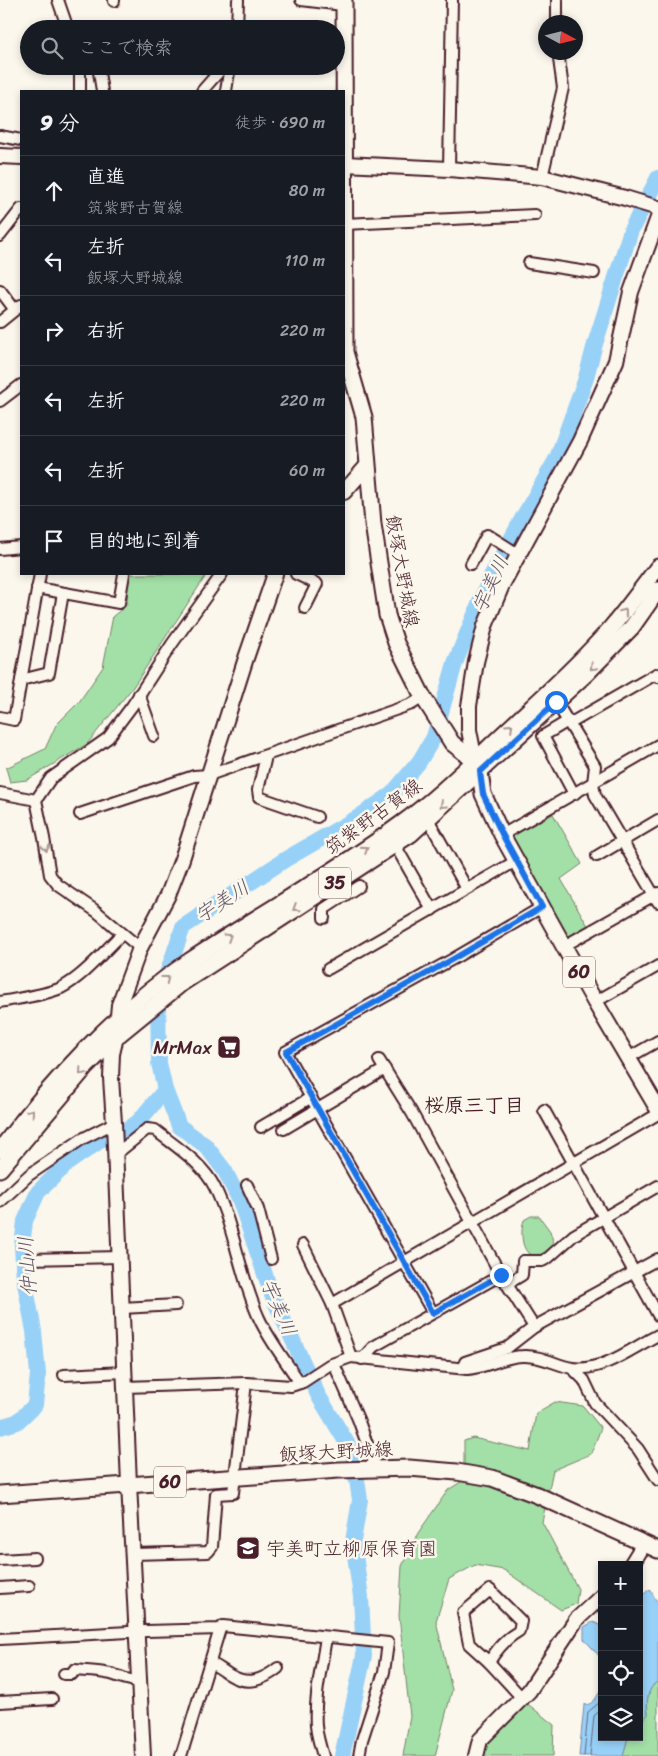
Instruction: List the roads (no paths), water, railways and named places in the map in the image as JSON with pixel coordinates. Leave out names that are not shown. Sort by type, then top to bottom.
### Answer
[{"type":"main road","name":"飯塚大野城線","points":[[342,20],[343,2]]},
{"type":"main road","name":"飯塚大野城線","points":[[340,75],[341,90]]},
{"type":"main road","name":"飯塚大野城線","points":[[345,355],[364,418],[374,532],[387,615],[396,643],[425,702],[452,743],[477,766]]},
{"type":"main road","name":"筑紫野古賀線","points":[[2,1158],[116,1037],[145,1012],[182,983],[411,834],[428,819],[601,638],[636,597],[658,567]]},
{"type":"main road","name":"筑紫野古賀線","points":[[2,1158],[46,1094],[92,1044],[146,994],[187,963],[358,854],[403,823],[477,766],[556,702],[634,629],[658,590]]},
{"type":"main road","name":"60","points":[[477,766],[483,794],[516,861],[658,1109]]},
{"type":"main road","name":"飯塚大野城線","points":[[0,1494],[339,1470],[409,1468],[457,1472],[492,1478],[537,1495],[653,1545]]},
{"type":"street","points":[[58,0],[65,20]]},
{"type":"street","points":[[237,20],[238,0]]},
{"type":"street","points":[[301,0],[343,2]]},
{"type":"street","points":[[449,169],[452,0]]},
{"type":"street","points":[[556,0],[557,15]]},
{"type":"street","points":[[542,177],[563,88],[559,60]]},
{"type":"street","points":[[80,75],[80,90]]},
{"type":"street","points":[[99,75],[102,90]]},
{"type":"street","points":[[203,90],[216,75]]},
{"type":"street","points":[[226,90],[229,75]]},
{"type":"street","points":[[0,136],[20,140]]},
{"type":"street","points":[[0,156],[20,158]]},
{"type":"street","points":[[345,164],[449,169],[542,177],[629,199],[657,211],[631,292],[616,361],[580,441],[516,553],[485,626],[476,662],[469,706],[469,730],[477,766]]},
{"type":"street","points":[[0,236],[20,210]]},
{"type":"street","points":[[345,224],[535,215]]},
{"type":"street","points":[[530,263],[594,273]]},
{"type":"street","points":[[0,290],[18,308],[0,322]]},
{"type":"street","points":[[0,401],[20,386]]},
{"type":"street","points":[[345,491],[367,466]]},
{"type":"street","points":[[471,564],[489,536],[516,553]]},
{"type":"street","points":[[0,549],[20,547]]},
{"type":"street","points":[[0,717],[14,720],[40,575]]},
{"type":"street","points":[[37,588],[119,603],[124,575]]},
{"type":"street","points":[[140,948],[96,911],[58,885],[50,875],[36,800],[51,778],[108,738],[221,575]]},
{"type":"street","points":[[143,1756],[111,1078],[112,1054],[116,1037],[119,1005],[140,948],[168,895],[185,851],[246,658],[275,575]]},
{"type":"street","points":[[298,575],[317,584],[305,608]]},
{"type":"street","points":[[21,680],[49,673],[63,593]]},
{"type":"street","points":[[574,794],[543,736],[656,674],[658,677]]},
{"type":"street","points":[[139,694],[154,736]]},
{"type":"street","points":[[80,814],[194,776],[209,775],[412,704],[425,702]]},
{"type":"street","points":[[556,702],[595,766],[594,795],[657,896],[564,946]]},
{"type":"street","points":[[502,834],[658,745]]},
{"type":"street","points":[[266,756],[258,790],[259,797],[317,818]]},
{"type":"street","points":[[0,793],[36,800]]},
{"type":"street","points":[[428,819],[467,889]]},
{"type":"street","points":[[597,856],[658,820]]},
{"type":"street","points":[[394,844],[432,910]]},
{"type":"street","points":[[328,969],[516,861]]},
{"type":"street","points":[[324,918],[324,908],[356,887],[346,876]]},
{"type":"street","points":[[433,1313],[316,1109],[286,1052],[542,907]]},
{"type":"street","points":[[0,1002],[60,988],[76,978],[122,934]]},
{"type":"street","points":[[596,1002],[658,966]]},
{"type":"street","points":[[628,1058],[658,1041]]},
{"type":"street","points":[[284,1129],[382,1065],[412,1113],[501,1275],[534,1327]]},
{"type":"street","points":[[261,1127],[310,1098]]},
{"type":"street","points":[[544,1110],[658,1315]]},
{"type":"street","points":[[332,1304],[658,1114]]},
{"type":"street","points":[[0,1202],[29,1175],[82,1139],[114,1122]]},
{"type":"street","points":[[115,1152],[146,1129],[155,1130],[190,1158],[205,1174],[215,1187],[229,1219],[249,1292],[260,1320],[301,1383]]},
{"type":"street","points":[[247,1185],[258,1209],[271,1260]]},
{"type":"street","points":[[507,1284],[522,1275],[523,1261],[542,1261],[548,1258],[574,1235],[658,1186]]},
{"type":"street","points":[[303,1246],[332,1304],[351,1357]]},
{"type":"street","points":[[28,1259],[120,1257]]},
{"type":"street","points":[[467,1369],[465,1362],[507,1348],[534,1327],[658,1259]]},
{"type":"street","points":[[362,1359],[372,1347],[501,1275]]},
{"type":"street","points":[[122,1308],[176,1306]]},
{"type":"street","points":[[125,1387],[246,1383],[291,1386],[301,1383],[331,1365],[351,1357],[467,1369],[523,1356],[544,1359],[572,1368],[590,1367],[614,1360],[658,1335]]},
{"type":"street","points":[[331,1365],[358,1419],[373,1469]]},
{"type":"street","points":[[572,1368],[584,1380],[595,1403],[638,1449],[658,1480]]},
{"type":"street","points":[[64,1375],[124,1372]]},
{"type":"street","points":[[133,1554],[208,1552],[212,1547],[216,1494],[233,1492],[246,1383]]},
{"type":"street","points":[[635,1561],[653,1545]]},
{"type":"street","points":[[0,1560],[35,1558]]},
{"type":"street","points":[[0,1588],[29,1586]]},
{"type":"street","points":[[489,1662],[499,1647],[509,1637],[519,1631],[521,1622],[490,1590],[463,1612],[469,1644],[489,1662],[522,1698]]},
{"type":"street","points":[[476,1756],[480,1740],[529,1691],[576,1620],[598,1600]]},
{"type":"street","points":[[0,1639],[220,1629],[223,1626],[388,1643],[384,1672],[362,1740],[359,1756]]},
{"type":"street","points":[[181,1756],[220,1629]]},
{"type":"street","points":[[323,1756],[316,1724],[318,1690],[326,1637]]},
{"type":"street","points":[[210,1663],[232,1676],[250,1681],[266,1677],[278,1668]]},
{"type":"street","points":[[64,1674],[72,1674],[74,1670],[98,1672],[111,1674],[130,1681],[139,1681]]},
{"type":"street","points":[[0,1702],[52,1699]]},
{"type":"water","points":[[650,1589],[658,1604],[658,1681],[649,1691],[648,1714],[643,1720],[643,1606],[643,1595]]},
{"type":"water","points":[[593,1622],[598,1624],[598,1655],[584,1639],[584,1627]]},
{"type":"water","points":[[598,1695],[598,1741],[627,1741],[623,1756],[579,1756],[584,1705],[593,1702]]},
{"type":"waterway","name":"宇美川","points":[[342,1756],[364,1656],[361,1597],[353,1541],[360,1500],[353,1453],[318,1395],[272,1295],[240,1201],[225,1171],[206,1146],[179,1126],[165,1090],[159,1063],[158,1000],[183,927],[286,859],[357,818],[392,794],[419,762],[434,737],[455,663],[490,578],[557,458],[585,381],[631,230],[658,178]]},
{"type":"waterway","name":"仲山川","points":[[0,1427],[17,1422],[35,1405],[38,1374],[34,1331],[24,1278],[22,1246],[25,1221],[38,1192],[68,1163],[100,1141],[124,1132],[138,1122],[165,1090]]},
{"type":"place","name":"MrMax","points":[[229,1047]]},
{"type":"place","name":"宇美町立柳原保育園","points":[[248,1548]]},
{"type":"district","name":"桜原三丁目","points":[[474,1105]]}]
